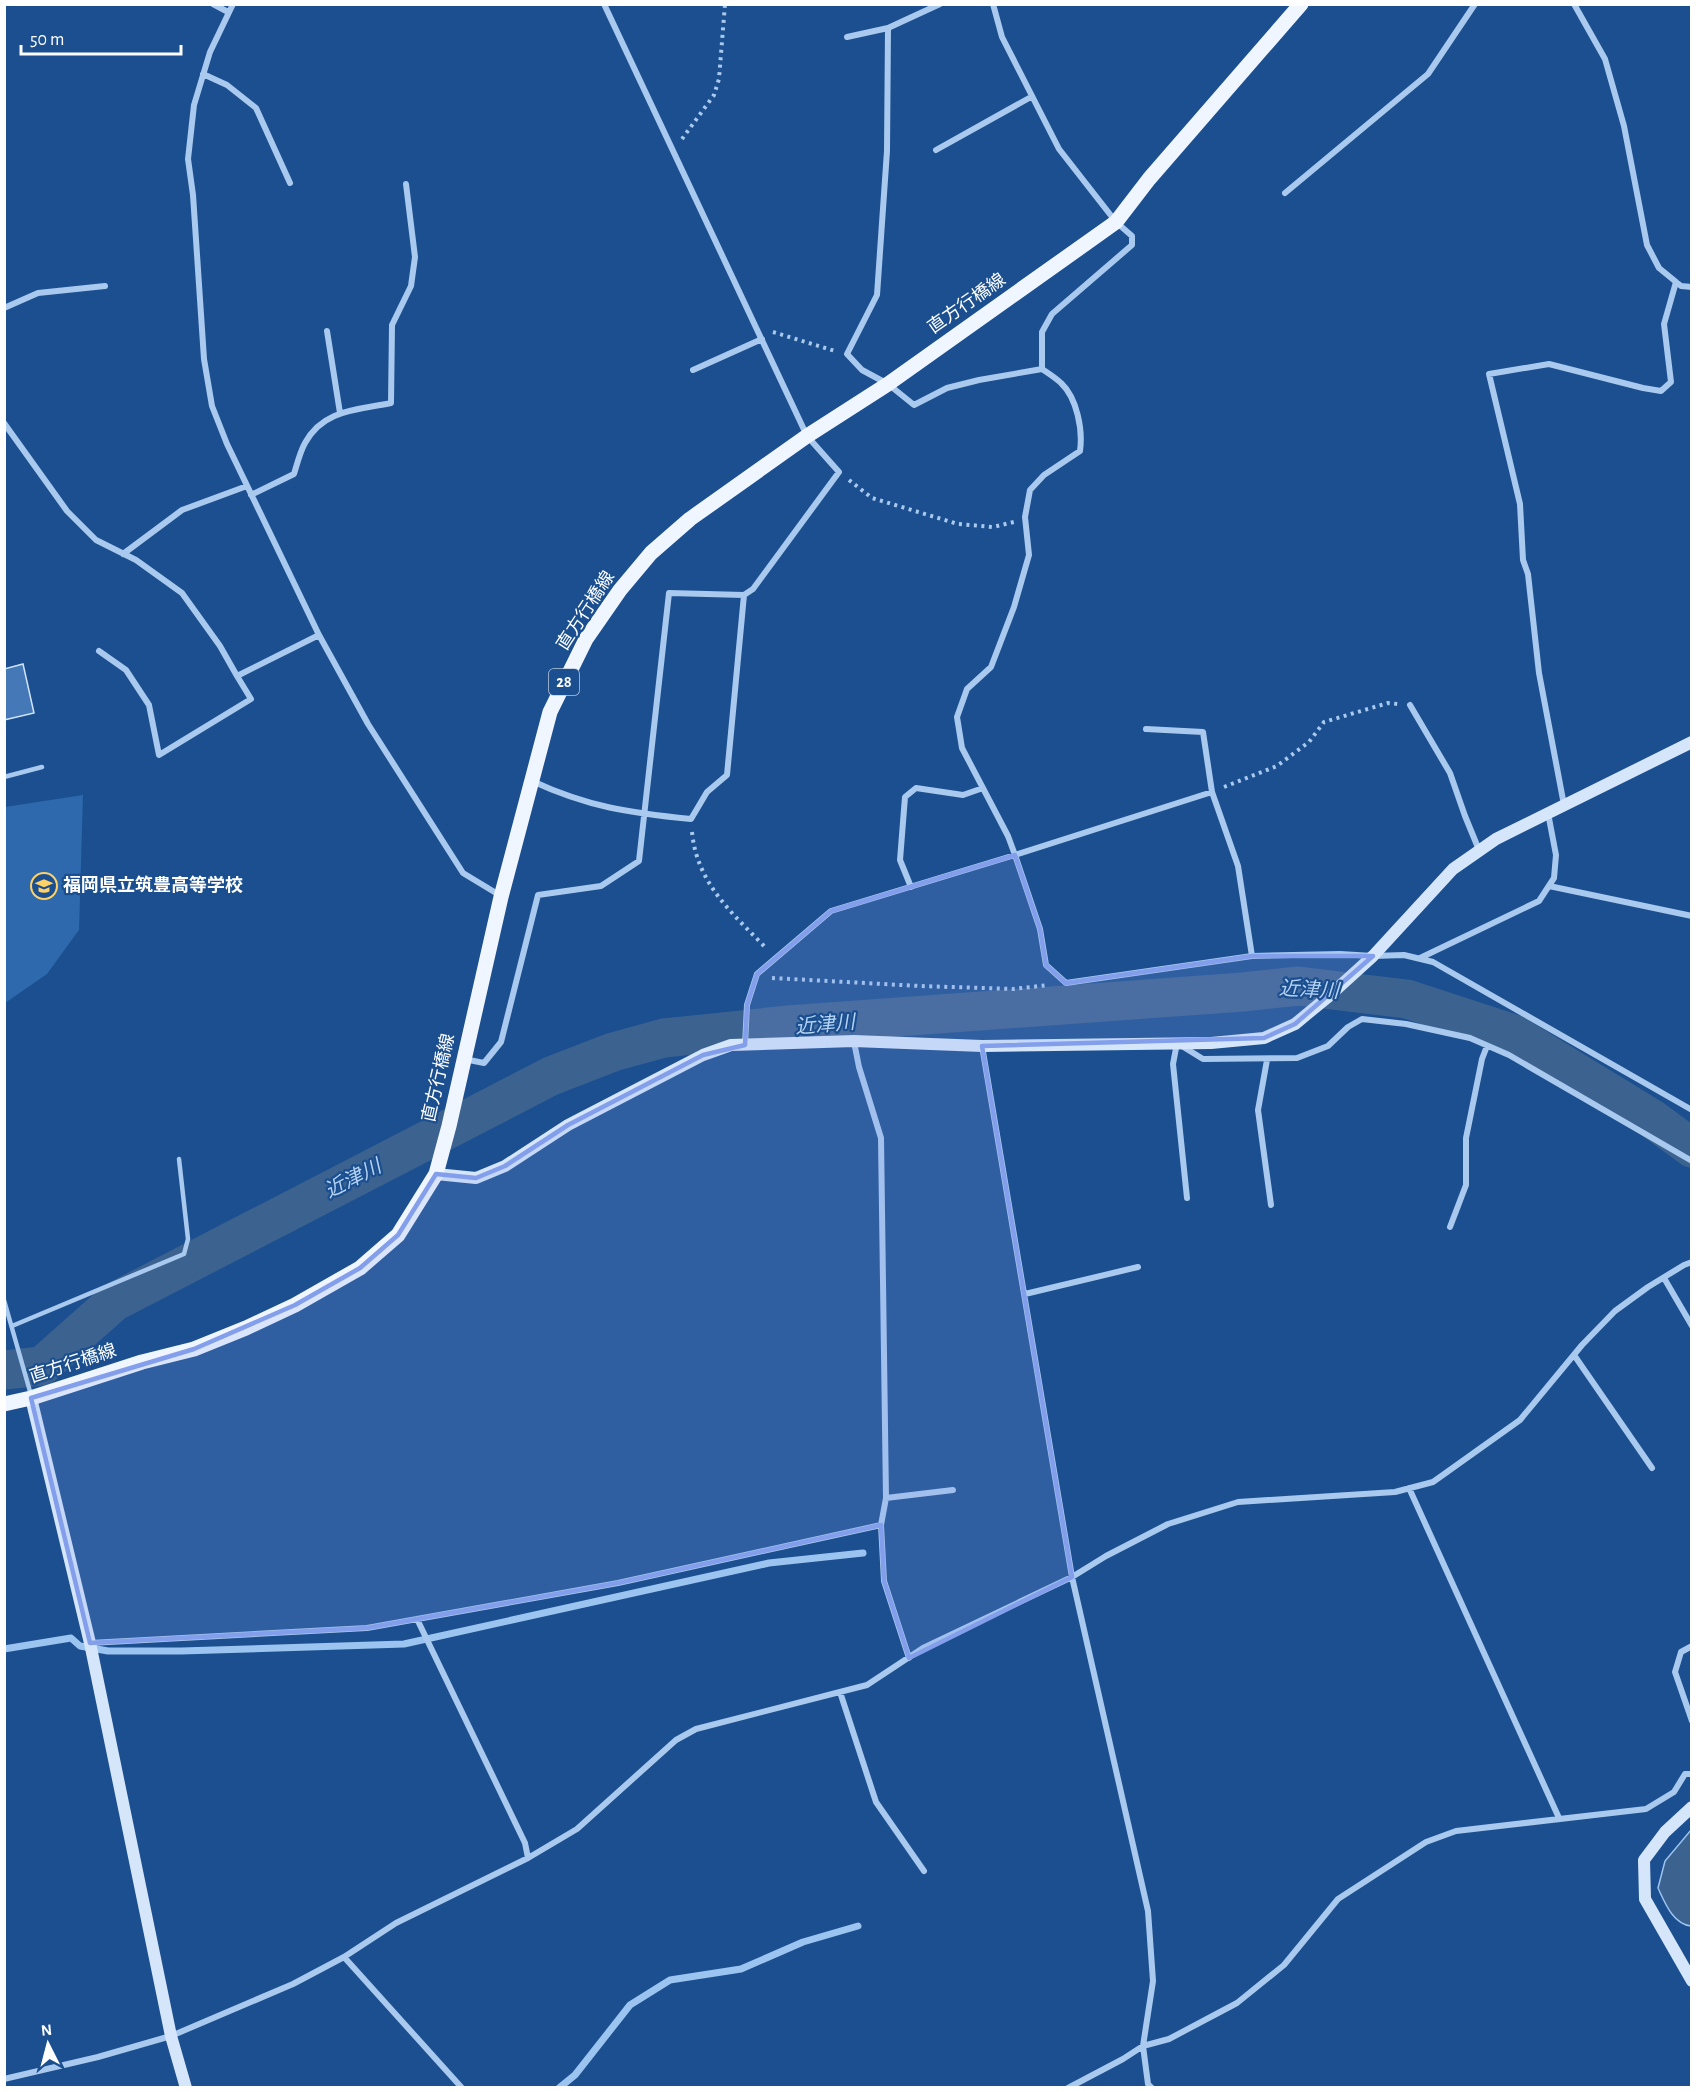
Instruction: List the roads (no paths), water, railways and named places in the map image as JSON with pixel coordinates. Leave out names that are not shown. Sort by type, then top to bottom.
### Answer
[{"type":"main road","name":"直方行橋線","points":[[4,1404],[31,1398],[142,1362],[194,1349],[246,1328],[295,1305],[360,1268],[398,1235],[436,1174],[501,897],[550,712],[586,639],[620,590],[651,553],[690,519],[807,436],[888,384],[1116,222],[1149,179],[1302,4]]},
{"type":"street","points":[[213,4],[228,12]]},
{"type":"street","points":[[233,4],[210,52],[203,74],[194,105],[188,159],[193,195],[204,359],[212,406],[251,495],[319,635],[368,724],[463,873],[501,897]]},
{"type":"street","points":[[464,1059],[484,1062],[501,1042],[538,895],[601,886],[639,861],[669,593],[744,596],[753,589],[839,472],[807,436],[604,4]]},
{"type":"street","points":[[847,37],[888,28],[940,4]]},
{"type":"street","points":[[993,4],[1002,37],[1059,149],[1116,222],[1132,236],[1132,245],[1052,314],[1042,332],[1042,369]]},
{"type":"street","points":[[1285,193],[1428,74],[1475,4]]},
{"type":"street","points":[[1574,4],[1605,59],[1624,126],[1647,245],[1659,268],[1681,286],[1692,287]]},
{"type":"street","points":[[888,28],[887,151],[877,294],[847,354],[862,370],[888,384],[914,405],[947,388],[1042,369],[1063,385],[1078,413],[1082,435],[1080,451],[1044,475],[1030,490],[1025,517],[1029,555],[1014,608],[991,667],[968,689],[957,717],[962,748],[1008,836],[1015,855],[1040,929],[1046,965],[1066,983],[1252,956],[1404,955],[1433,962],[1692,1110]]},
{"type":"street","points":[[203,74],[227,85],[256,108],[290,183]]},
{"type":"street","points":[[936,150],[1031,97]]},
{"type":"street","points":[[251,495],[294,474],[305,442],[322,421],[340,413],[391,404],[392,325],[411,286],[415,257],[406,184]]},
{"type":"street","points":[[1564,805],[1539,673],[1528,574],[1523,560],[1520,504],[1489,374],[1549,364],[1661,391],[1671,382],[1664,324],[1676,282]]},
{"type":"street","points":[[4,308],[38,293],[105,286]]},
{"type":"street","points":[[327,330],[340,413]]},
{"type":"street","points":[[693,370],[762,339]]},
{"type":"street","points":[[4,423],[68,511],[96,540],[136,560],[182,593],[220,646],[250,699],[159,755],[149,705],[126,670],[99,651]]},
{"type":"street","points":[[123,554],[182,510],[247,486]]},
{"type":"street","points":[[532,781],[564,796],[600,807],[691,819],[707,792],[727,775],[744,596]]},
{"type":"street","points":[[237,676],[319,635]]},
{"type":"street","points":[[1410,705],[1450,772],[1480,851]]},
{"type":"street","points":[[1146,729],[1203,732],[1212,792],[1238,866],[1252,956]]},
{"type":"street","points":[[436,1174],[476,1178],[505,1166],[568,1125],[703,1055],[731,1046],[854,1041],[982,1046],[1211,1043],[1264,1038],[1295,1024],[1373,956],[1453,870],[1497,839],[1692,742]]},
{"type":"street","points":[[911,887],[900,860],[905,797],[916,788],[963,795],[983,788]]},
{"type":"street","points":[[745,1045],[747,1005],[757,974],[831,910],[1015,855],[1212,792]]},
{"type":"street","points":[[1420,959],[1539,901],[1554,878],[1556,855],[1548,813]]},
{"type":"street","points":[[1549,886],[1692,916]]},
{"type":"street","points":[[1177,1043],[1203,1059],[1298,1058],[1328,1046],[1348,1027],[1362,1019],[1406,1024],[1470,1038],[1509,1055],[1692,1161]]},
{"type":"street","points":[[854,1041],[858,1067],[881,1138],[886,1498],[881,1525],[884,1581],[909,1658]]},
{"type":"street","points":[[1177,1043],[1173,1064],[1187,1198]]},
{"type":"street","points":[[982,1046],[1072,1577],[1148,1911],[1153,1981],[1143,2046],[1148,2084],[1152,2088]]},
{"type":"street","points":[[1450,1227],[1466,1185],[1466,1138],[1482,1059],[1487,1046]]},
{"type":"street","points":[[1267,1060],[1258,1110],[1271,1205]]},
{"type":"street","points":[[4,2079],[98,2057],[171,2036],[293,1984],[344,1957],[396,1923],[528,1858],[577,1829],[676,1740],[696,1729],[867,1685],[923,1648],[1072,1577],[1106,1556],[1168,1524],[1238,1502],[1395,1492],[1433,1482],[1520,1420],[1574,1355],[1615,1311],[1684,1265],[1692,1263]]},
{"type":"street","points":[[1025,1294],[1138,1267]]},
{"type":"street","points":[[1664,1278],[1692,1326]]},
{"type":"street","points":[[1574,1355],[1652,1468]]},
{"type":"street","points":[[31,1398],[90,1643],[171,2036],[186,2088]]},
{"type":"street","points":[[1409,1488],[1558,1818]]},
{"type":"street","points":[[886,1498],[953,1490]]},
{"type":"street","points":[[90,1643],[367,1628],[618,1583],[881,1525]]},
{"type":"street","points":[[417,1619],[525,1843],[528,1858]]},
{"type":"street","points":[[1692,1647],[1681,1652],[1674,1672],[1692,1721]]},
{"type":"street","points":[[840,1692],[876,1802],[924,1870]]},
{"type":"street","points":[[1068,2088],[1123,2060],[1143,2046],[1168,2039],[1237,2003],[1284,1965],[1338,1899],[1426,1842],[1456,1831],[1646,1809],[1674,1792],[1685,1774],[1692,1774]]},
{"type":"street","points":[[1692,1807],[1665,1832],[1644,1860],[1645,1899],[1692,1981]]},
{"type":"street","points":[[344,1957],[462,2088]]},
{"type":"lane","points":[[4,777],[42,767]]},
{"type":"lane","points":[[12,1326],[184,1254],[188,1239],[179,1159]]},
{"type":"lane","points":[[4,1300],[31,1398]]},
{"type":"waterway","name":"近津川","points":[[4,1370],[42,1366],[114,1302],[551,1076],[613,1052],[664,1038],[788,1025],[1298,986],[1407,999],[1514,1034],[1651,1118],[1692,1148]]},
{"type":"waterway","points":[[4,1649],[71,1638],[80,1646],[108,1651],[404,1644],[769,1563],[863,1553]]},
{"type":"waterway","points":[[559,2088],[575,2075],[630,2005],[670,1980],[741,1969],[803,1942],[858,1926]]},
{"type":"place","name":"福岡県立筑豊高等学校","points":[[44,886]]}]
